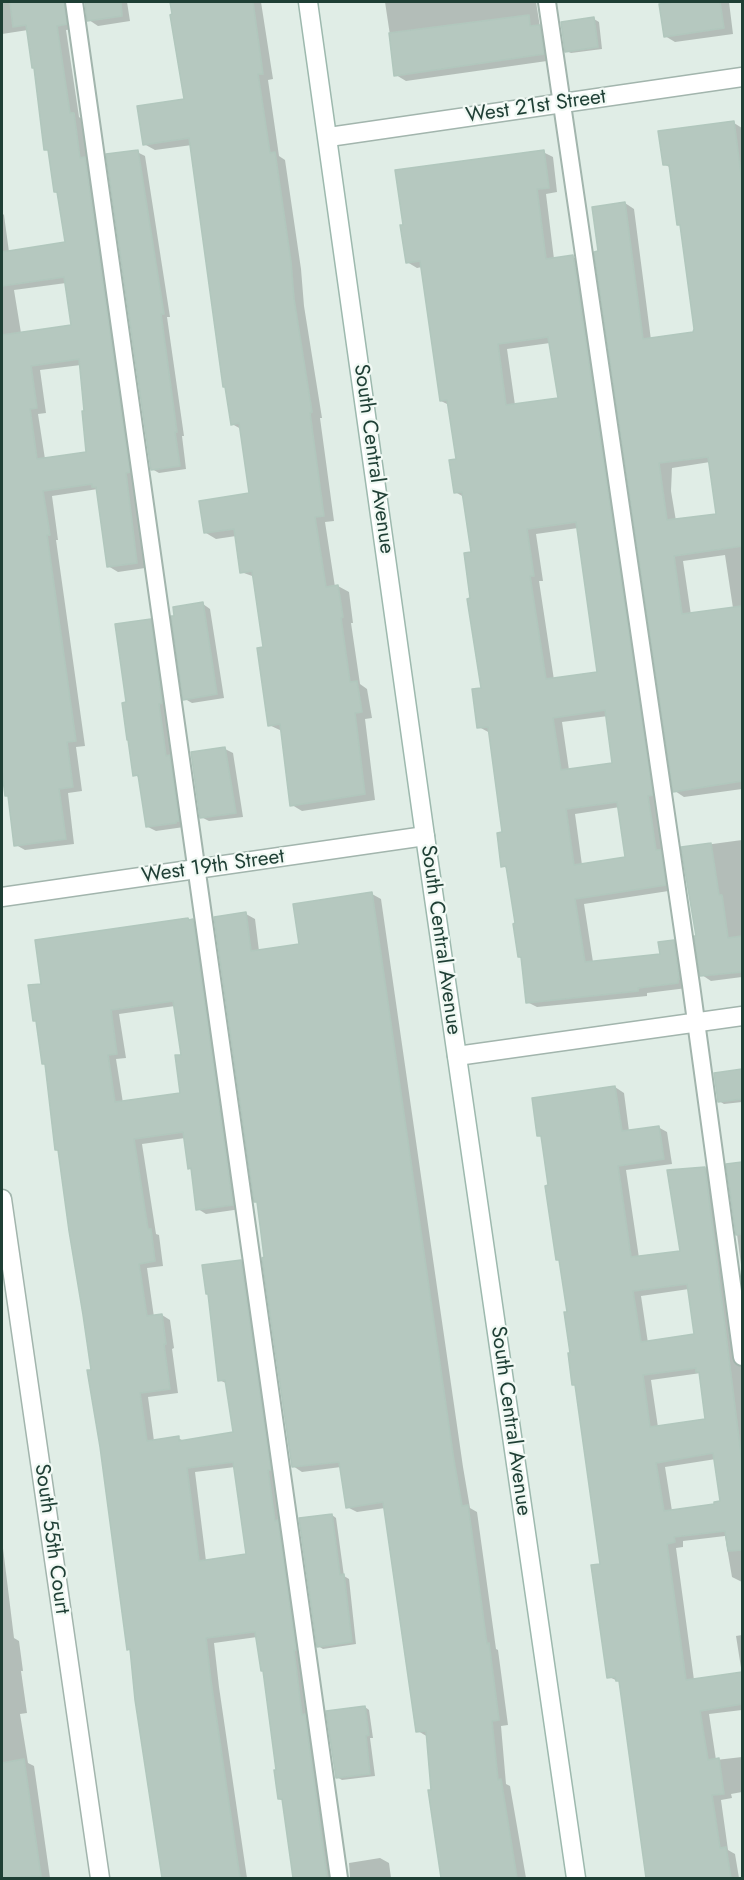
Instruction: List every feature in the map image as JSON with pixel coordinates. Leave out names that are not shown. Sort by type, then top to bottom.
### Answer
[{"type":"main road","name":"South Central Avenue","points":[[308,2],[329,137],[424,836],[576,1878]]},
{"type":"main road","name":"West 21st Street","points":[[329,137],[742,77]]},
{"type":"main road","name":"West 19th Street","points":[[2,897],[424,836]]},
{"type":"main road","points":[[457,1056],[742,1016]]},
{"type":"main road","name":"South 55th Court","points":[[2,1199],[100,1878]]},
{"type":"lane","points":[[74,2],[339,1878]]},
{"type":"lane","points":[[547,2],[696,1022],[742,1357]]},
{"type":"building","points":[[10,2],[64,2],[67,24],[57,26],[70,113],[74,113],[80,158],[85,157],[130,472],[126,473],[137,563],[107,567],[96,487],[92,487],[92,484],[43,491],[76,741],[67,742],[73,787],[59,789],[66,839],[14,846],[8,796],[5,796],[2,771],[2,335],[71,325],[64,277],[2,286],[2,252],[65,242],[48,150],[44,150],[26,25],[13,27]],"holes":[[[79,359],[84,411],[82,411],[86,452],[37,459],[30,409],[37,408],[31,366]]]},
{"type":"building","points":[[85,2],[121,2],[122,16],[87,21]]},
{"type":"building","points":[[170,2],[253,2],[263,74],[258,74],[270,153],[275,152],[294,299],[312,412],[310,413],[324,516],[315,517],[326,587],[338,585],[350,682],[357,681],[362,712],[355,713],[365,794],[290,806],[280,724],[268,726],[257,648],[263,647],[252,571],[240,573],[234,529],[204,533],[199,501],[249,493],[239,423],[231,425],[225,387],[223,387],[189,138],[143,145],[137,106],[184,99],[170,15],[172,14]]},
{"type":"building","points":[[720,2],[724,28],[664,37],[659,4]]},
{"type":"building","points":[[529,15],[530,26],[540,25],[544,54],[394,76],[389,33]]},
{"type":"building","points":[[594,17],[598,47],[565,52],[561,22]]},
{"type":"building","points":[[734,121],[742,182],[742,546],[674,556],[682,614],[742,606],[742,781],[673,792],[594,252],[598,251],[592,207],[625,202],[643,339],[693,332],[680,225],[677,225],[669,165],[663,165],[658,131]],"holes":[[[708,457],[716,514],[667,520],[659,463]]]},
{"type":"building","points":[[138,150],[164,314],[161,314],[180,466],[151,470],[106,154]]},
{"type":"building","points":[[544,150],[549,188],[537,189],[546,259],[573,255],[653,795],[648,796],[656,850],[661,850],[666,885],[575,899],[585,962],[660,954],[658,942],[674,940],[678,983],[638,988],[638,991],[526,1003],[506,866],[501,867],[497,833],[502,832],[488,727],[477,728],[472,689],[481,688],[467,599],[470,598],[464,553],[471,552],[462,492],[454,493],[449,460],[456,459],[447,400],[440,401],[420,261],[406,263],[395,170]],"holes":[[[548,337],[558,398],[506,405],[498,344]],[[576,522],[597,672],[546,679],[530,576],[534,576],[527,529]],[[605,710],[612,763],[561,770],[553,718]],[[617,802],[625,857],[574,865],[566,809]]]},
{"type":"building","points":[[203,602],[217,694],[183,700],[171,616],[174,616],[173,607]]},
{"type":"building","points":[[151,619],[166,756],[170,755],[179,821],[146,827],[138,775],[133,776],[127,740],[122,703],[126,702],[115,624]]},
{"type":"building","points":[[225,747],[236,813],[200,818],[191,752]]},
{"type":"building","points":[[711,843],[728,938],[742,936],[742,972],[700,976],[694,936],[696,936],[681,847]]},
{"type":"building","points":[[372,892],[454,1461],[462,1506],[468,1505],[487,1644],[489,1643],[499,1720],[492,1721],[498,1780],[501,1779],[517,1878],[441,1878],[428,1790],[431,1790],[426,1731],[416,1732],[383,1502],[346,1508],[339,1462],[292,1467],[262,1258],[264,1257],[257,1202],[254,1202],[214,917],[246,912],[251,951],[299,944],[293,904]]},
{"type":"building","points":[[193,919],[233,1205],[196,1210],[191,1168],[188,1169],[183,1132],[134,1139],[155,1261],[139,1264],[147,1316],[162,1314],[170,1389],[140,1393],[147,1441],[179,1436],[179,1441],[233,1432],[225,1380],[218,1381],[208,1294],[206,1294],[202,1265],[241,1260],[271,1470],[268,1470],[275,1521],[278,1520],[296,1650],[294,1650],[302,1715],[305,1714],[327,1878],[293,1878],[282,1799],[278,1799],[263,1671],[261,1671],[255,1632],[253,1632],[206,1638],[240,1878],[162,1878],[87,1370],[91,1370],[83,1315],[58,1150],[55,1150],[45,1064],[42,1064],[28,985],[41,984],[35,940]],"holes":[[[173,1001],[181,1055],[175,1055],[180,1093],[115,1102],[108,1055],[117,1054],[111,1010]],[[233,1462],[246,1554],[199,1561],[187,1468]]]},
{"type":"building","points":[[742,1069],[742,1099],[718,1102],[714,1073]]},
{"type":"building","points":[[615,1086],[622,1131],[659,1126],[664,1159],[618,1166],[631,1257],[680,1251],[667,1170],[705,1167],[742,1463],[742,1550],[728,1551],[725,1531],[674,1537],[675,1542],[667,1544],[686,1680],[742,1672],[742,1704],[700,1711],[708,1760],[719,1758],[724,1794],[712,1795],[720,1848],[726,1847],[731,1878],[646,1878],[619,1681],[616,1681],[615,1677],[607,1678],[591,1565],[600,1564],[575,1385],[572,1385],[564,1312],[567,1312],[559,1260],[556,1260],[545,1186],[548,1185],[541,1136],[537,1136],[532,1098]],"holes":[[[687,1284],[694,1334],[641,1342],[633,1291]],[[696,1368],[696,1372],[699,1372],[705,1419],[650,1427],[643,1375]],[[713,1453],[720,1501],[714,1504],[664,1511],[656,1463]]]},
{"type":"building","points":[[742,1162],[742,1234],[736,1235],[726,1164]]},
{"type":"building","points":[[332,1514],[340,1575],[344,1574],[352,1642],[317,1647],[299,1518]]},
{"type":"building","points":[[365,1706],[369,1735],[366,1736],[370,1774],[336,1778],[326,1711]]},
{"type":"building","points":[[24,1759],[41,1876],[2,1878],[2,1763]]}]
